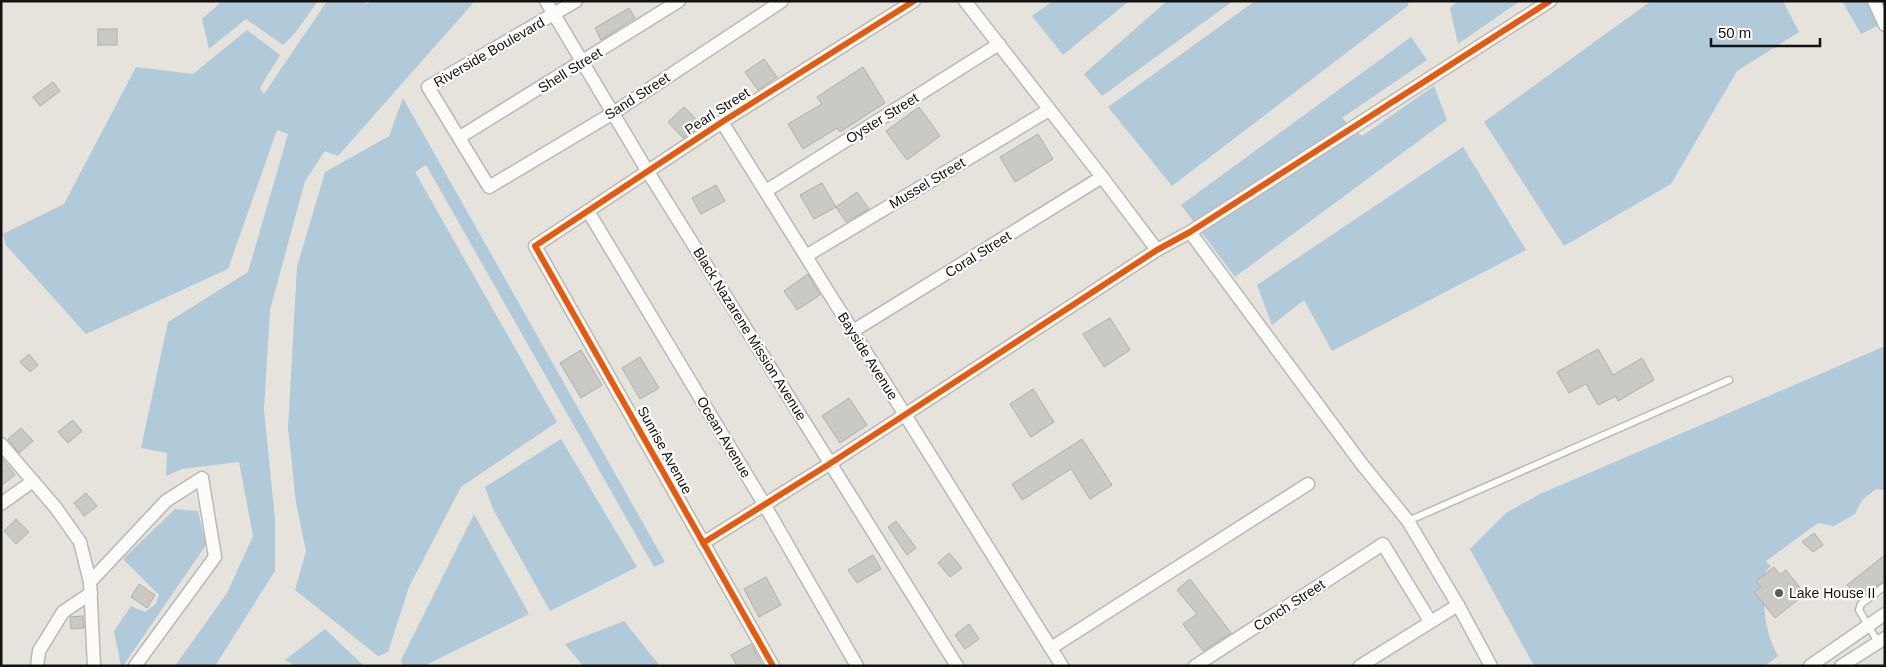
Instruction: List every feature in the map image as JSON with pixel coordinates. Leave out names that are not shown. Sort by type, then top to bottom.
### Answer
[{"type":"street","name":"Black Nazarene Mission Avenue","points":[[546,1],[648,172],[957,666]]},
{"type":"street","name":"Riverside Boulevard","points":[[460,137],[428,87],[576,1]]},
{"type":"street","name":"Shell Street","points":[[460,137],[679,1]]},
{"type":"street","name":"Sand Street","points":[[460,137],[489,187],[612,113],[782,1]]},
{"type":"street","name":"Pearl Street","points":[[535,246],[722,122],[914,1]]},
{"type":"street","points":[[965,1],[1102,176],[1157,250]]},
{"type":"street","points":[[703,543],[831,463],[1157,250],[1190,232],[1550,1]]},
{"type":"street","points":[[1874,1],[1885,25]]},
{"type":"street","name":"Oyster Street","points":[[766,191],[999,44]]},
{"type":"street","name":"Mussel Street","points":[[806,256],[1049,110]]},
{"type":"street","name":"Bayside Avenue","points":[[722,122],[1062,666]]},
{"type":"street","name":"Coral Street","points":[[853,331],[1102,176]]},
{"type":"street","name":"Ocean Avenue","points":[[588,211],[764,504],[857,666]]},
{"type":"street","points":[[1190,232],[1361,463],[1408,521],[1458,605],[1490,666]]},
{"type":"street","name":"Sunrise Avenue","points":[[535,246],[773,666]]},
{"type":"street","points":[[1,444],[56,508],[80,542],[90,588],[93,666]]},
{"type":"street","points":[[37,666],[39,651],[64,612],[90,588],[166,501],[202,478],[216,557],[135,666]]},
{"type":"street","points":[[1,504],[33,481]]},
{"type":"street","points":[[1051,648],[1308,484]]},
{"type":"street","name":"Conch Street","points":[[1195,666],[1383,544],[1430,621]]},
{"type":"street","points":[[1360,666],[1458,605]]},
{"type":"street","points":[[1810,666],[1885,614]]},
{"type":"street","points":[[1841,666],[1881,640]]},
{"type":"lane","points":[[1408,521],[1728,380]]},
{"type":"lane","points":[[1881,640],[1868,626],[1859,610],[1861,604],[1885,586]]},
{"type":"water","points":[[222,1],[318,1],[295,33],[283,45],[246,19],[209,49],[202,19]]},
{"type":"water","points":[[327,1],[361,1],[368,4],[371,1],[475,1],[338,156],[325,151],[305,181],[270,310],[264,410],[275,519],[275,571],[215,666],[175,666],[227,593],[253,536],[239,462],[182,469],[166,476],[167,453],[141,448],[168,322],[248,272],[288,134],[277,130],[228,269],[86,334],[6,245],[3,234],[64,204],[136,67],[193,74],[247,30],[280,55],[260,88],[264,94]]},
{"type":"water","points":[[1053,1],[1129,1],[1063,55],[1032,16]]},
{"type":"water","points":[[1167,1],[1233,1],[1102,96],[1084,74]]},
{"type":"water","points":[[1255,1],[1407,1],[1409,5],[1172,186],[1108,107]]},
{"type":"water","points":[[1458,1],[1520,1],[1458,44],[1450,8]]},
{"type":"water","points":[[1651,1],[1783,1],[1799,32],[1737,71],[1671,184],[1564,246],[1484,122]]},
{"type":"water","points":[[1842,1],[1885,1],[1885,22],[1861,34]]},
{"type":"water","points":[[1411,37],[1427,60],[1342,118],[1362,136],[1434,86],[1447,120],[1235,277],[1181,205]]},
{"type":"water","points":[[403,98],[665,562],[654,567],[426,165],[415,172],[557,422],[461,487],[409,587],[388,652],[378,656],[295,590],[306,551],[296,503],[288,428],[297,267],[325,172],[389,136]]},
{"type":"water","points":[[1463,147],[1526,250],[1332,351],[1304,300],[1272,325],[1257,285]]},
{"type":"water","points":[[1885,346],[1885,490],[1876,489],[1862,500],[1855,514],[1834,526],[1818,523],[1766,561],[1771,566],[1765,572],[1772,582],[1763,588],[1765,615],[1768,632],[1778,656],[1765,666],[1534,666],[1470,549],[1506,513],[1540,494]]},
{"type":"water","points":[[561,439],[637,567],[550,611],[493,509],[485,487]]},
{"type":"water","points":[[175,509],[198,511],[206,545],[123,666],[121,666],[114,631],[131,606],[145,612],[156,604],[159,595],[123,559]]},
{"type":"water","points":[[474,514],[529,614],[424,666],[403,666],[401,660]]},
{"type":"water","points":[[624,621],[660,666],[583,666],[565,644]]},
{"type":"water","points":[[325,629],[364,666],[295,666],[285,660]]},
{"type":"building","points":[[629,8],[635,18],[601,40],[595,28]]},
{"type":"building","points":[[98,29],[117,29],[117,45],[98,45]]},
{"type":"building","points":[[764,59],[777,77],[758,90],[745,72]]},
{"type":"building","points":[[863,67],[885,103],[840,132],[837,128],[803,149],[788,124],[822,104],[817,97]]},
{"type":"building","points":[[53,82],[60,91],[40,106],[33,97]]},
{"type":"building","points":[[684,107],[702,125],[683,138],[668,122]]},
{"type":"building","points":[[919,107],[940,136],[907,160],[886,131]]},
{"type":"building","points":[[1038,134],[1053,159],[1015,182],[1000,157]]},
{"type":"building","points":[[822,183],[836,207],[814,219],[800,195]]},
{"type":"building","points":[[716,185],[725,201],[701,214],[692,198]]},
{"type":"building","points":[[857,192],[869,209],[846,222],[836,207]]},
{"type":"building","points":[[808,274],[820,295],[797,310],[784,291]]},
{"type":"building","points":[[1110,318],[1130,350],[1104,367],[1083,334]]},
{"type":"building","points":[[1598,349],[1613,375],[1642,358],[1654,380],[1618,401],[1616,396],[1598,405],[1586,384],[1569,393],[1557,372]]},
{"type":"building","points":[[581,350],[602,385],[581,398],[560,363]]},
{"type":"building","points":[[29,354],[38,365],[30,372],[20,362]]},
{"type":"building","points":[[640,357],[659,388],[640,399],[622,368]]},
{"type":"building","points":[[1033,389],[1054,422],[1031,437],[1010,404]]},
{"type":"building","points":[[849,398],[867,425],[840,443],[822,416]]},
{"type":"building","points":[[73,420],[82,431],[68,443],[58,432]]},
{"type":"building","points":[[21,428],[33,441],[19,453],[8,439]]},
{"type":"building","points":[[1082,439],[1112,485],[1090,499],[1071,469],[1022,500],[1012,484]]},
{"type":"building","points":[[1,457],[15,475],[1,486]]},
{"type":"building","points":[[86,493],[97,506],[84,516],[74,503]]},
{"type":"building","points":[[16,519],[29,532],[16,544],[4,531]]},
{"type":"building","points":[[896,521],[916,548],[907,555],[888,527]]},
{"type":"building","points":[[1814,533],[1823,545],[1813,552],[1802,542]]},
{"type":"building","points":[[949,553],[962,568],[950,577],[938,563]]},
{"type":"building","points":[[873,555],[881,569],[857,583],[848,570]]},
{"type":"building","points":[[1885,555],[1885,580],[1859,599],[1847,585]]},
{"type":"building","name":"Lake House II","points":[[1774,567],[1780,575],[1786,570],[1805,594],[1775,618],[1754,592],[1761,587],[1756,581]]},
{"type":"building","points":[[766,577],[781,605],[759,617],[744,589]]},
{"type":"building","points":[[1190,579],[1231,633],[1203,651],[1183,624],[1197,614],[1177,590]]},
{"type":"building","points":[[139,584],[155,595],[147,608],[131,597]]},
{"type":"building","points":[[83,616],[84,628],[71,629],[70,617]]},
{"type":"building","points":[[969,624],[979,639],[965,649],[955,635]]},
{"type":"building","points":[[751,644],[763,666],[737,666],[731,655]]},
{"type":"cycle path","points":[[773,666],[535,246],[722,122],[914,1]]},
{"type":"cycle path","points":[[703,543],[831,463],[1157,250],[1190,232],[1550,1]]},
{"type":"place","name":"Lake House II","points":[[1779,593]]}]
